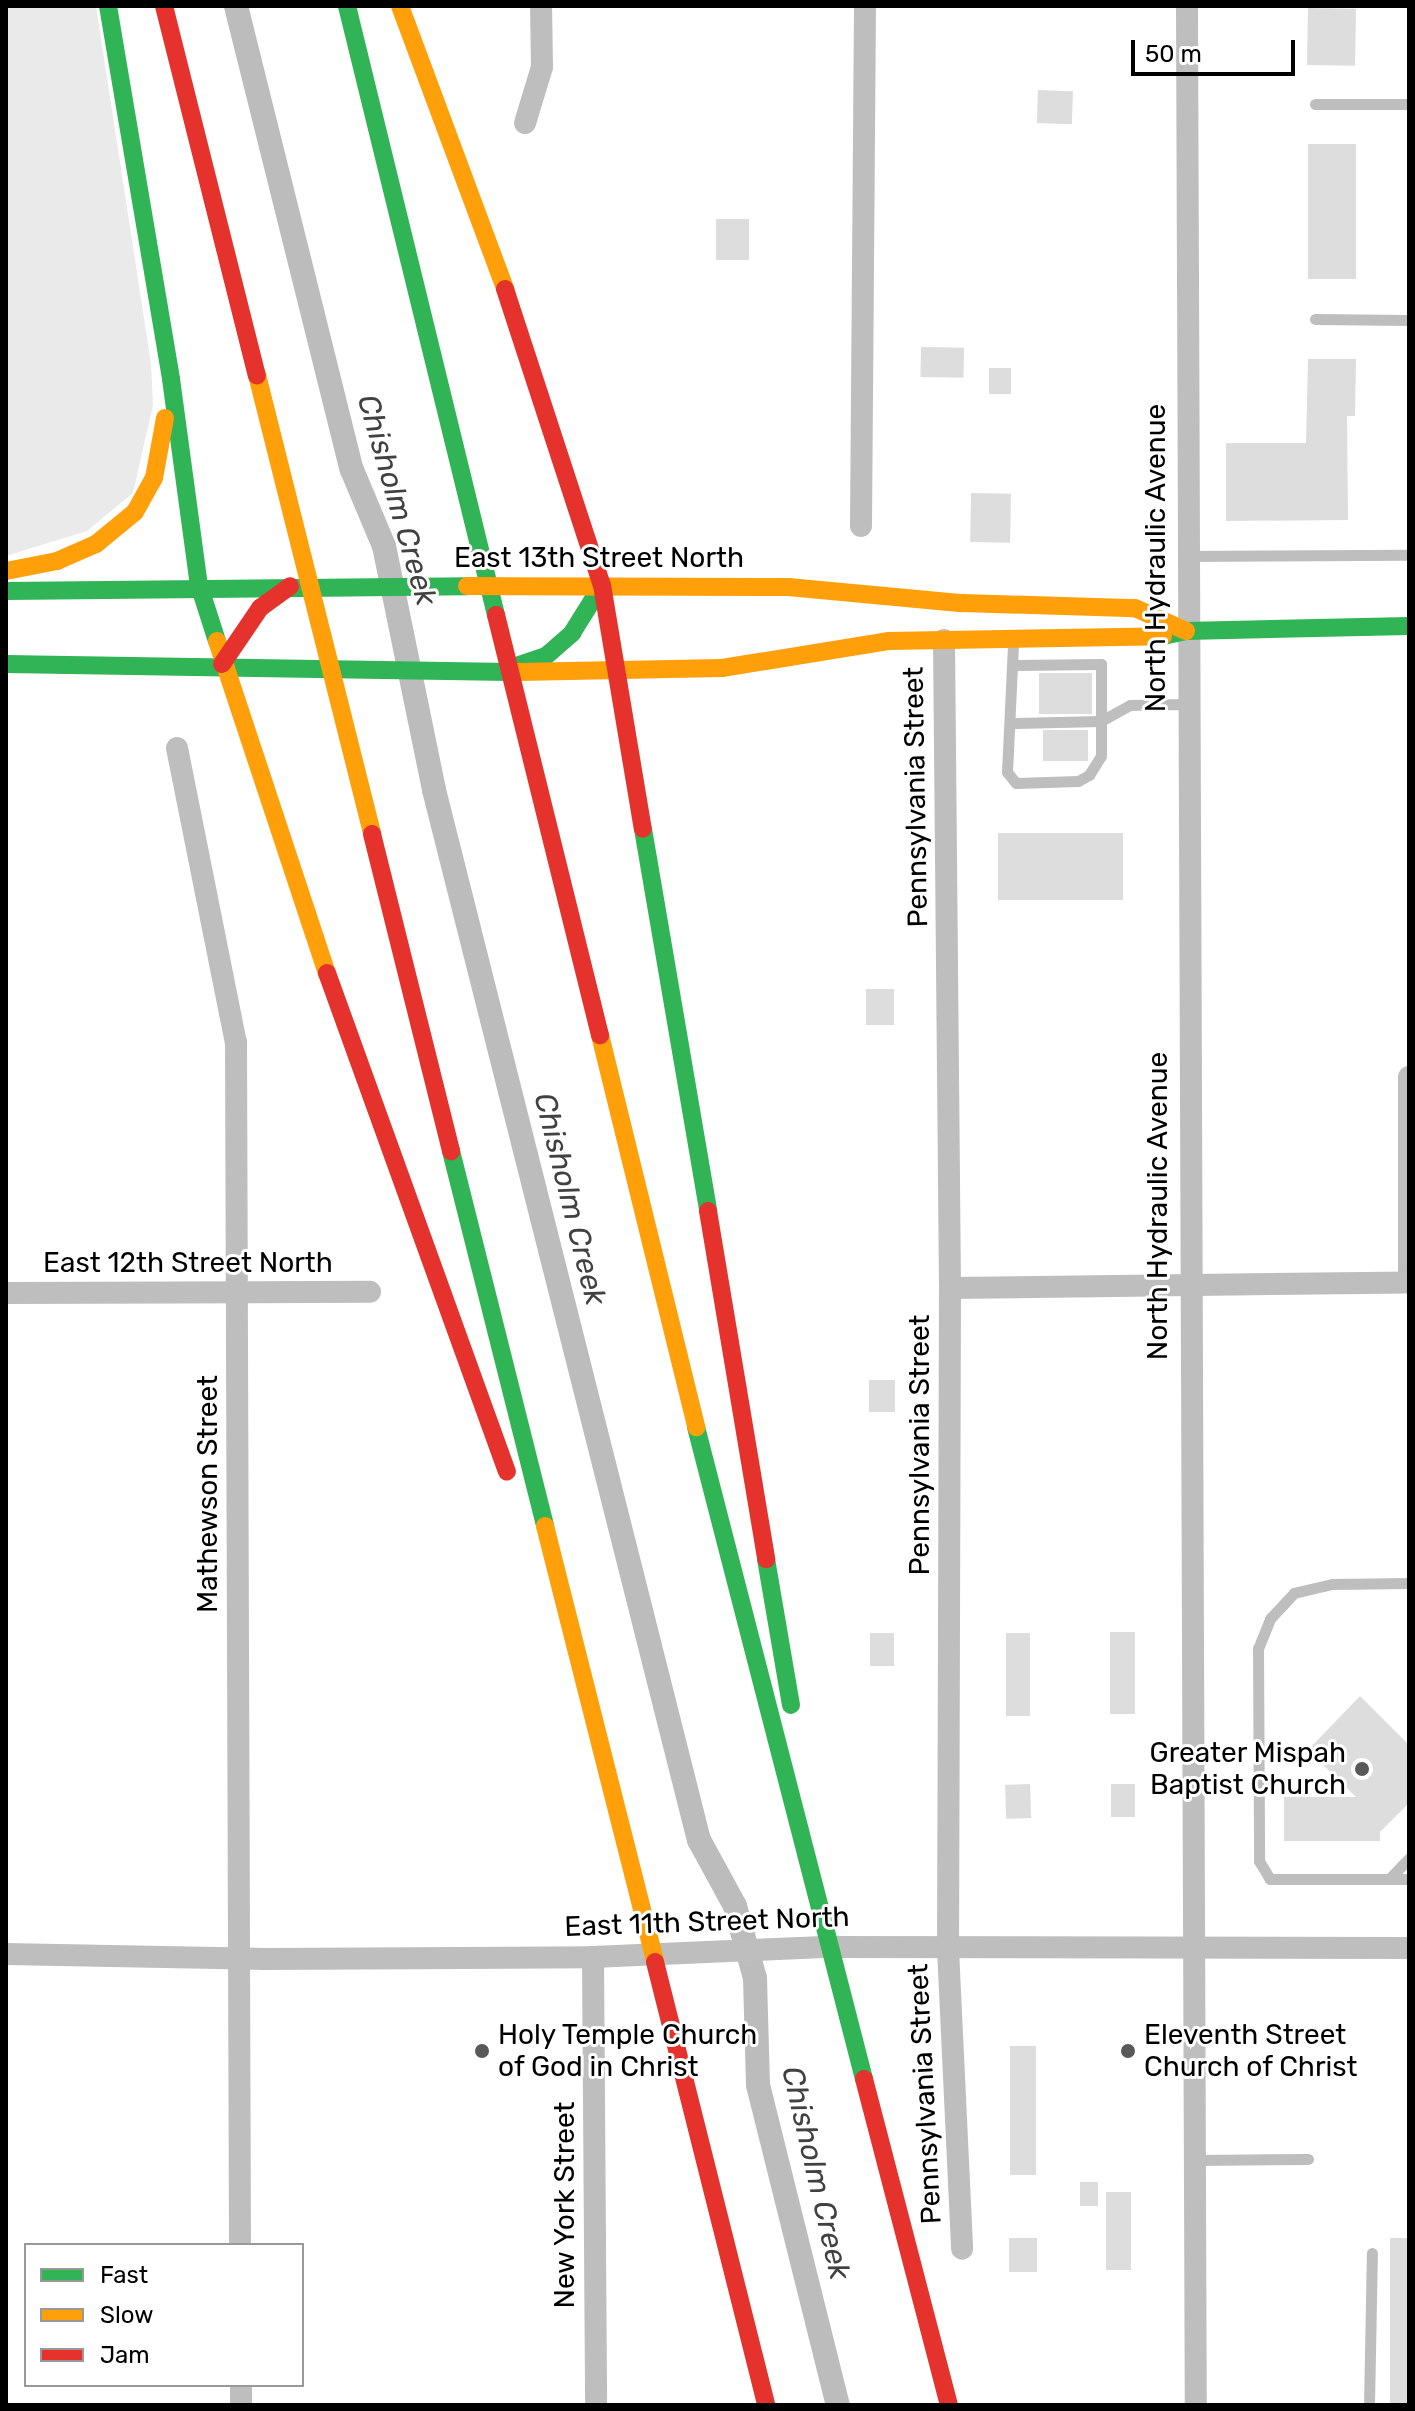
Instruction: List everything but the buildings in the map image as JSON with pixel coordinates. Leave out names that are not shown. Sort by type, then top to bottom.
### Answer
[{"type":"main road","points":[[108,6],[171,379],[199,585],[222,664],[356,1060],[515,1494],[596,1742]]},
{"type":"main road","points":[[164,6],[292,501],[596,1742],[754,2357],[763,2405]]},
{"type":"main road","points":[[347,6],[712,1494],[949,2405]]},
{"type":"main road","points":[[400,6],[485,227],[602,585],[842,1997]]},
{"type":"main road","points":[[6,571],[57,561],[96,544],[135,512],[154,478],[171,379]]},
{"type":"main road","name":"East 13th Street North","points":[[6,591],[199,585],[788,587],[962,603],[1135,608],[1186,631]]},
{"type":"main road","points":[[504,670],[546,656],[572,633],[602,585]]},
{"type":"main road","points":[[222,664],[260,608],[290,586]]},
{"type":"main road","name":"East 13th Street North","points":[[6,664],[222,664],[327,669],[616,673],[722,668],[888,641],[1145,640],[1186,631],[1409,626]]},
{"type":"main road","points":[[908,2243],[968,2405]]},
{"type":"street","points":[[525,123],[542,67],[541,6]]},
{"type":"street","points":[[861,526],[865,6]]},
{"type":"street","name":"North Hydraulic Avenue","points":[[1187,6],[1186,704],[1196,2405]]},
{"type":"street","name":"Pennsylvania Street","points":[[944,640],[950,1288],[948,1949],[962,2249]]},
{"type":"street","name":"Mathewson Street","points":[[177,748],[236,1042],[240,2243]]},
{"type":"street","points":[[950,1288],[1409,1282],[1409,1077]]},
{"type":"street","name":"East 12th Street North","points":[[6,1293],[370,1292]]},
{"type":"street","name":"East 11th Street North","points":[[6,1954],[240,1959],[593,1957],[668,1950],[824,1947],[1409,1948]]},
{"type":"street","name":"New York Street","points":[[593,1957],[596,2405]]},
{"type":"lane","points":[[1315,104],[1409,104]]},
{"type":"lane","points":[[1315,319],[1409,320]]},
{"type":"lane","points":[[1186,556],[1409,555]]},
{"type":"lane","points":[[1013,665],[1101,664],[1101,756],[1089,775],[1078,781],[1016,783],[1007,772],[1007,738],[1013,723],[1013,665],[1014,640]]},
{"type":"lane","points":[[1013,723],[1101,721],[1130,705],[1186,704]]},
{"type":"lane","points":[[1409,1583],[1332,1584],[1294,1593],[1270,1619],[1258,1648],[1259,1861],[1270,1879],[1409,1879]]},
{"type":"lane","points":[[1389,1879],[1409,1858]]},
{"type":"lane","points":[[1194,2160],[1308,2159]]},
{"type":"lane","points":[[1369,2405],[1372,2253]]},
{"type":"shaded area","points":[[6,6],[96,6],[151,364],[153,405],[133,493],[87,531],[6,556]]},
{"type":"waterway","name":"Chisholm Creek","points":[[236,6],[352,470],[384,546],[434,790],[699,1840],[735,1906],[755,1978],[758,2085],[838,2405]]},
{"type":"traffic: fast","points":[[108,6],[171,379],[199,585],[217,641]]},
{"type":"traffic: fast","points":[[347,6],[496,615]]},
{"type":"traffic: fast","points":[[504,670],[546,656],[572,633],[602,585]]},
{"type":"traffic: fast","points":[[6,591],[467,586]]},
{"type":"traffic: fast","points":[[1163,636],[1186,631],[1409,626]]},
{"type":"traffic: fast","points":[[6,664],[518,672]]},
{"type":"traffic: fast","points":[[643,829],[708,1211]]},
{"type":"traffic: fast","points":[[451,1151],[545,1526]]},
{"type":"traffic: fast","points":[[696,1427],[864,2079]]},
{"type":"traffic: fast","points":[[766,1559],[791,1705]]},
{"type":"traffic: slow","points":[[400,6],[505,289]]},
{"type":"traffic: slow","points":[[257,375],[372,834]]},
{"type":"traffic: slow","points":[[6,571],[57,561],[96,544],[135,512],[154,478],[165,418]]},
{"type":"traffic: slow","points":[[467,586],[788,587],[962,603],[1135,608],[1186,631]]},
{"type":"traffic: slow","points":[[518,672],[722,668],[888,641],[1163,636]]},
{"type":"traffic: slow","points":[[217,641],[327,973]]},
{"type":"traffic: slow","points":[[600,1035],[696,1427]]},
{"type":"traffic: slow","points":[[545,1526],[655,1962]]},
{"type":"traffic: jam","points":[[164,6],[257,375]]},
{"type":"traffic: jam","points":[[505,289],[602,585],[643,829]]},
{"type":"traffic: jam","points":[[222,664],[260,608],[290,586]]},
{"type":"traffic: jam","points":[[496,615],[600,1035]]},
{"type":"traffic: jam","points":[[372,834],[451,1151]]},
{"type":"traffic: jam","points":[[327,973],[507,1472]]},
{"type":"traffic: jam","points":[[708,1211],[766,1559]]},
{"type":"traffic: jam","points":[[655,1962],[766,2405]]},
{"type":"traffic: jam","points":[[864,2079],[949,2405]]},
{"type":"place","name":"Greater Mispah Baptist Church","points":[[1362,1769]]},
{"type":"place","name":"Holy Temple Church of God in Christ","points":[[482,2051]]},
{"type":"place","name":"Eleventh Street Church of Christ","points":[[1128,2051]]}]
